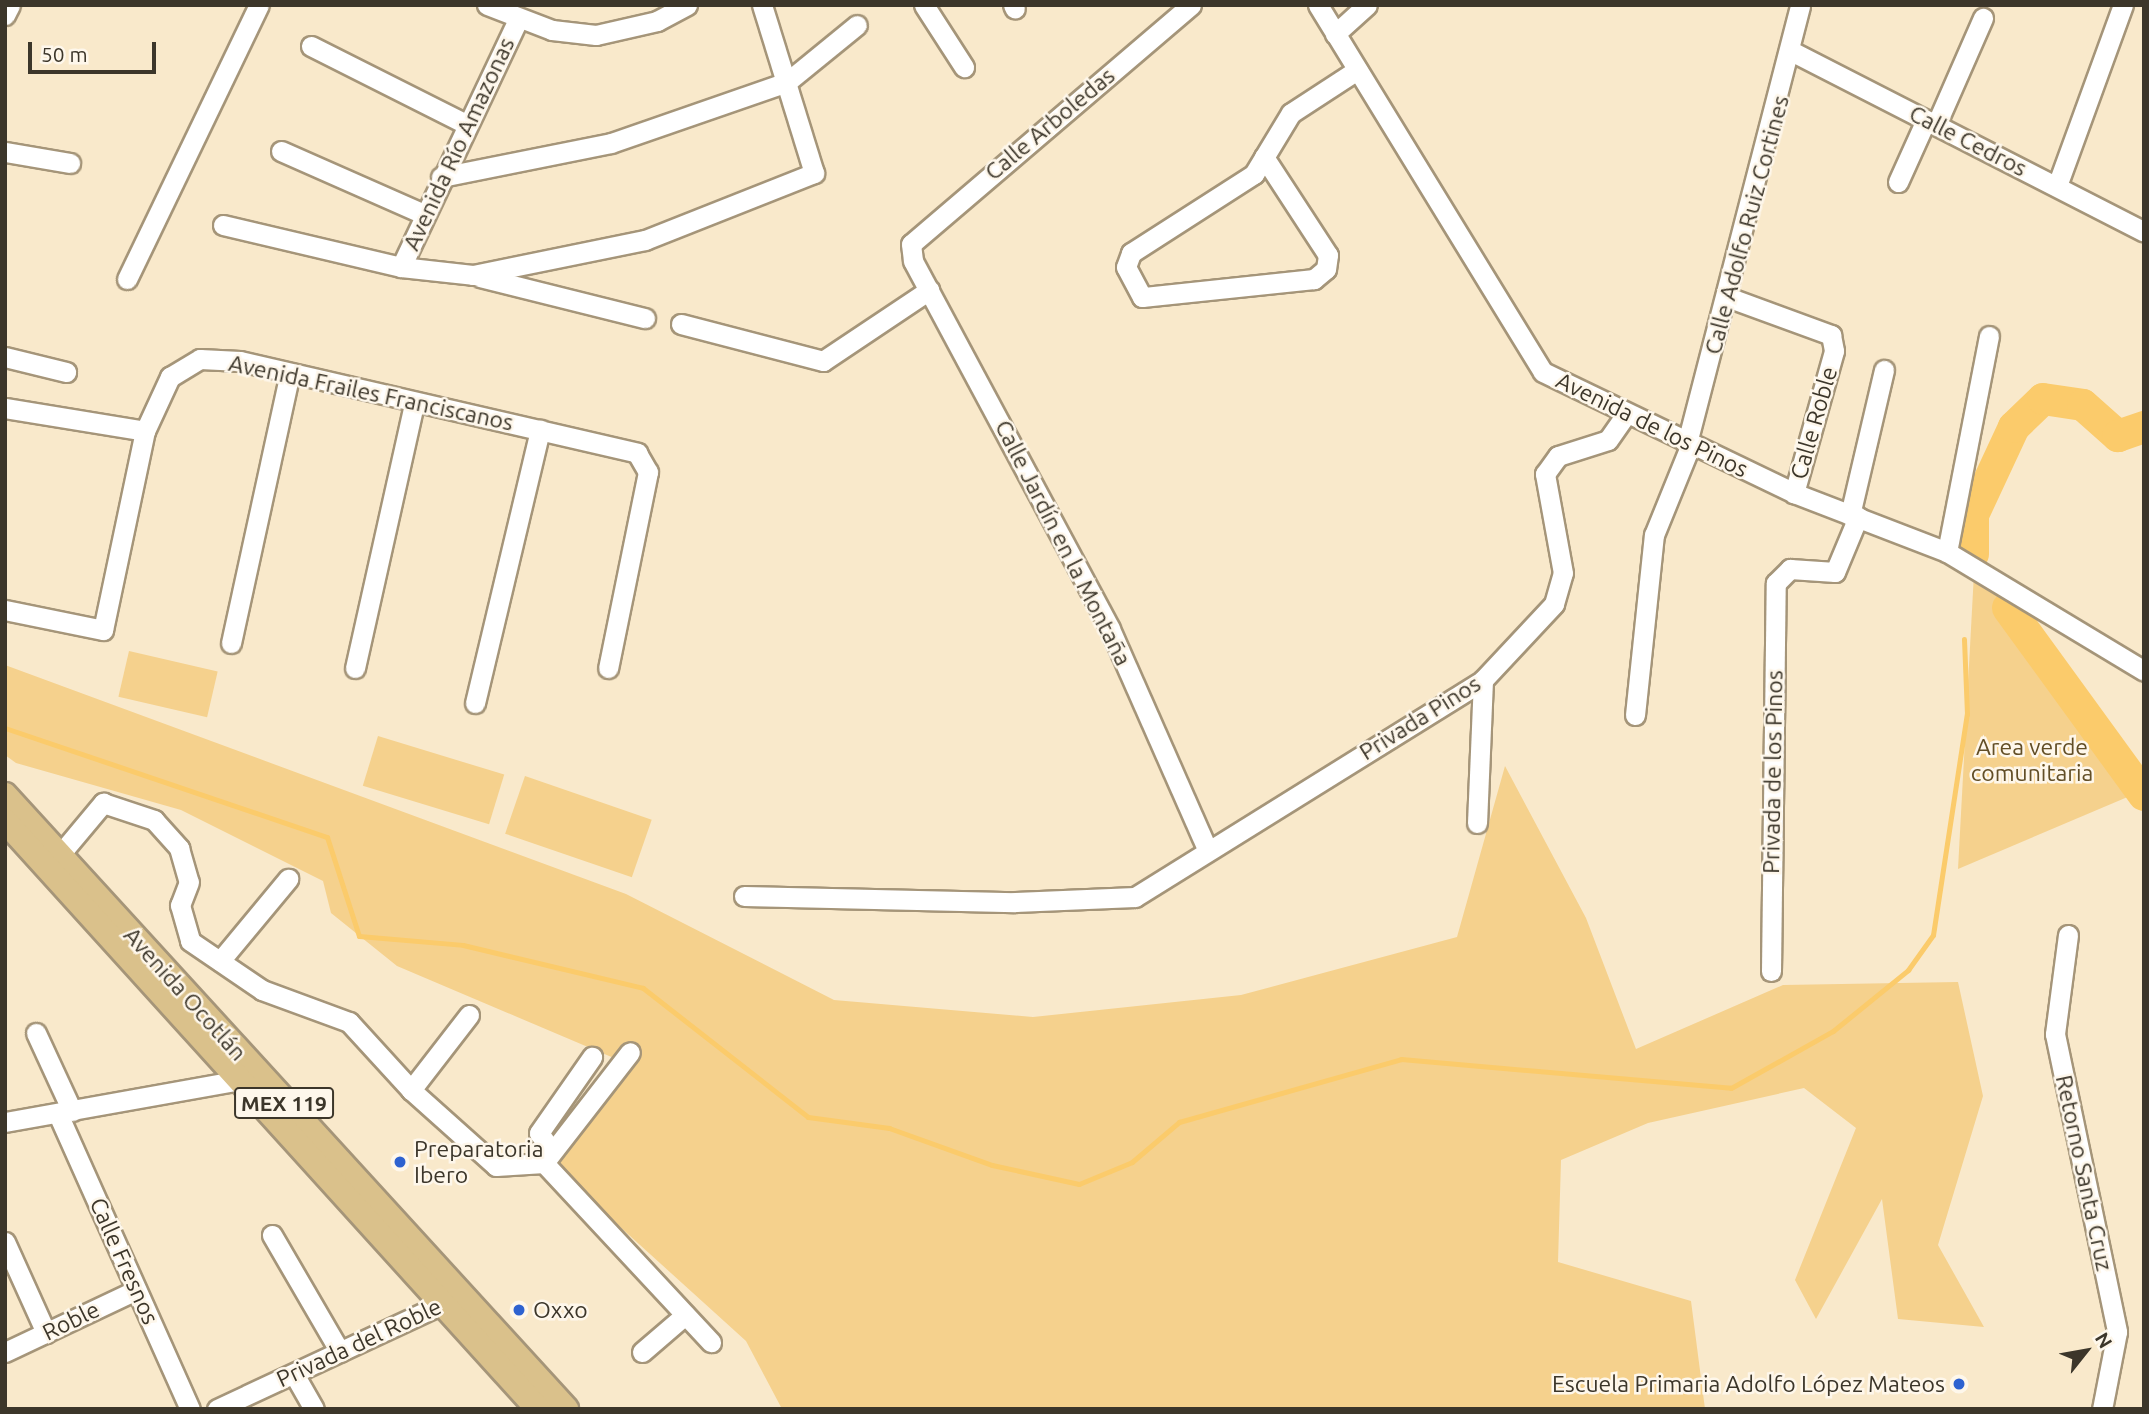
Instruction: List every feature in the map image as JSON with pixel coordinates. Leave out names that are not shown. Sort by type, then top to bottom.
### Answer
[{"type":"main road","name":"Avenida Ocotlán","points":[[5,795],[53,862],[245,1076],[451,1300],[566,1409]]},
{"type":"main road","name":"Avenida Ocotlán","points":[[5,821],[53,862]]},
{"type":"main road","name":"Avenida Ocotlán","points":[[451,1300],[538,1409]]},
{"type":"street","points":[[5,15],[10,5]]},
{"type":"street","points":[[127,279],[259,5]]},
{"type":"street","points":[[487,5],[519,20],[596,35],[657,21],[687,5]]},
{"type":"street","points":[[473,275],[645,240],[814,173],[762,5]]},
{"type":"street","points":[[924,5],[964,67]]},
{"type":"street","name":"Calle Arboledas","points":[[911,244],[1191,5]]},
{"type":"street","name":"Avenida de los Pinos","points":[[1318,5],[1543,372],[1794,493],[1947,552],[2144,671]]},
{"type":"street","points":[[1335,34],[1367,5]]},
{"type":"street","name":"Calle Adolfo Ruiz Cortines","points":[[1635,715],[1654,535],[1689,443],[1730,298],[1793,51],[1800,5]]},
{"type":"street","points":[[2057,186],[2123,5]]},
{"type":"street","points":[[1898,182],[1983,18]]},
{"type":"street","name":"Avenida Río Amazonas","points":[[401,267],[466,124],[519,20]]},
{"type":"street","points":[[441,177],[611,143],[787,82],[857,25]]},
{"type":"street","points":[[311,46],[466,124]]},
{"type":"street","name":"Calle Cedros","points":[[1793,51],[2144,232]]},
{"type":"street","points":[[1264,157],[1328,255],[1326,269],[1314,279],[1142,297],[1126,267],[1131,253],[1254,174],[1264,157],[1291,113],[1357,69]]},
{"type":"street","points":[[281,151],[424,214]]},
{"type":"street","points":[[5,152],[69,163]]},
{"type":"street","points":[[223,225],[401,267],[473,275],[645,318]]},
{"type":"street","name":"Calle Jardín en la Montaña","points":[[911,244],[929,290],[1110,629],[1206,847]]},
{"type":"street","points":[[681,324],[823,361],[929,290]]},
{"type":"street","name":"Calle Roble","points":[[1730,298],[1831,335],[1834,351],[1794,493]]},
{"type":"street","points":[[1947,552],[1989,336]]},
{"type":"street","points":[[5,357],[66,372]]},
{"type":"street","name":"Avenida Frailes Franciscanos","points":[[5,610],[103,630],[145,431],[170,377],[200,359],[290,373],[540,430],[646,460],[608,668]]},
{"type":"street","points":[[1854,516],[1884,370]]},
{"type":"street","points":[[231,643],[290,373]]},
{"type":"street","points":[[355,668],[414,403]]},
{"type":"street","points":[[5,408],[145,431]]},
{"type":"street","name":"Privada Pinos","points":[[744,896],[1015,902],[1135,897],[1206,847],[1483,680],[1554,604],[1563,573],[1544,496],[1545,474],[1558,456],[1608,440],[1626,414]]},
{"type":"street","points":[[475,703],[540,430]]},
{"type":"street","name":"Privada de los Pinos","points":[[1771,971],[1781,574],[1836,572],[1854,516]]},
{"type":"street","points":[[1477,823],[1483,680]]},
{"type":"street","points":[[53,862],[103,803],[154,820],[179,848],[186,870],[189,882],[180,905],[190,941],[262,990],[349,1022],[411,1090],[496,1166],[548,1157],[630,1052]]},
{"type":"street","points":[[220,961],[288,879]]},
{"type":"street","name":"Retorno Santa Cruz","points":[[2068,935],[2055,1034],[2117,1332],[2102,1409]]},
{"type":"street","points":[[411,1090],[469,1015]]},
{"type":"street","name":"Calle Fresnos","points":[[36,1033],[136,1290],[190,1409]]},
{"type":"street","points":[[592,1057],[539,1133],[548,1157],[685,1315],[712,1342]]},
{"type":"street","points":[[5,1122],[245,1076]]},
{"type":"street","points":[[272,1235],[340,1352]]},
{"type":"street","points":[[5,1242],[46,1333]]},
{"type":"street","name":"Roble","points":[[5,1352],[136,1290]]},
{"type":"street","name":"Privada del Roble","points":[[217,1409],[451,1300]]},
{"type":"street","points":[[642,1352],[685,1315]]},
{"type":"street","points":[[294,1374],[314,1409]]},
{"type":"green space","name":"Area verde comunitaria","points":[[1974,573],[1987,581],[2137,793],[1958,869]]},
{"type":"green space","points":[[129,651],[218,671],[207,717],[118,697]]},
{"type":"green space","points":[[5,665],[626,894],[834,1000],[1033,1017],[1241,995],[1457,937],[1505,766],[1586,918],[1636,1049],[1783,985],[1958,982],[1983,1096],[1938,1245],[1984,1327],[1898,1319],[1882,1199],[1816,1319],[1795,1280],[1856,1128],[1804,1088],[1648,1123],[1561,1160],[1558,1262],[1691,1301],[1705,1409],[782,1409],[746,1341],[555,1168],[628,1064],[397,966],[331,913],[323,881],[181,810],[16,763],[5,755]]},
{"type":"green space","points":[[378,736],[504,775],[489,824],[363,786]]},
{"type":"green space","points":[[525,776],[652,820],[632,877],[505,834]]},
{"type":"waterway","points":[[1973,554],[1973,515],[2014,427],[2043,399],[2083,405],[2118,436],[2144,427]]},
{"type":"waterway","points":[[2008,608],[2144,795]]},
{"type":"waterway","points":[[5,728],[327,837],[359,936],[463,945],[643,988],[808,1117],[889,1128],[992,1165],[1079,1184],[1132,1162],[1179,1122],[1401,1059],[1731,1088],[1833,1031],[1908,970],[1933,935],[1967,714],[1964,639]]},
{"type":"place","name":"Preparatoria Ibero","points":[[400,1162]]},
{"type":"place","name":"Oxxo","points":[[519,1310]]},
{"type":"place","name":"Escuela Primaria Adolfo López Mateos","points":[[1959,1384]]}]
